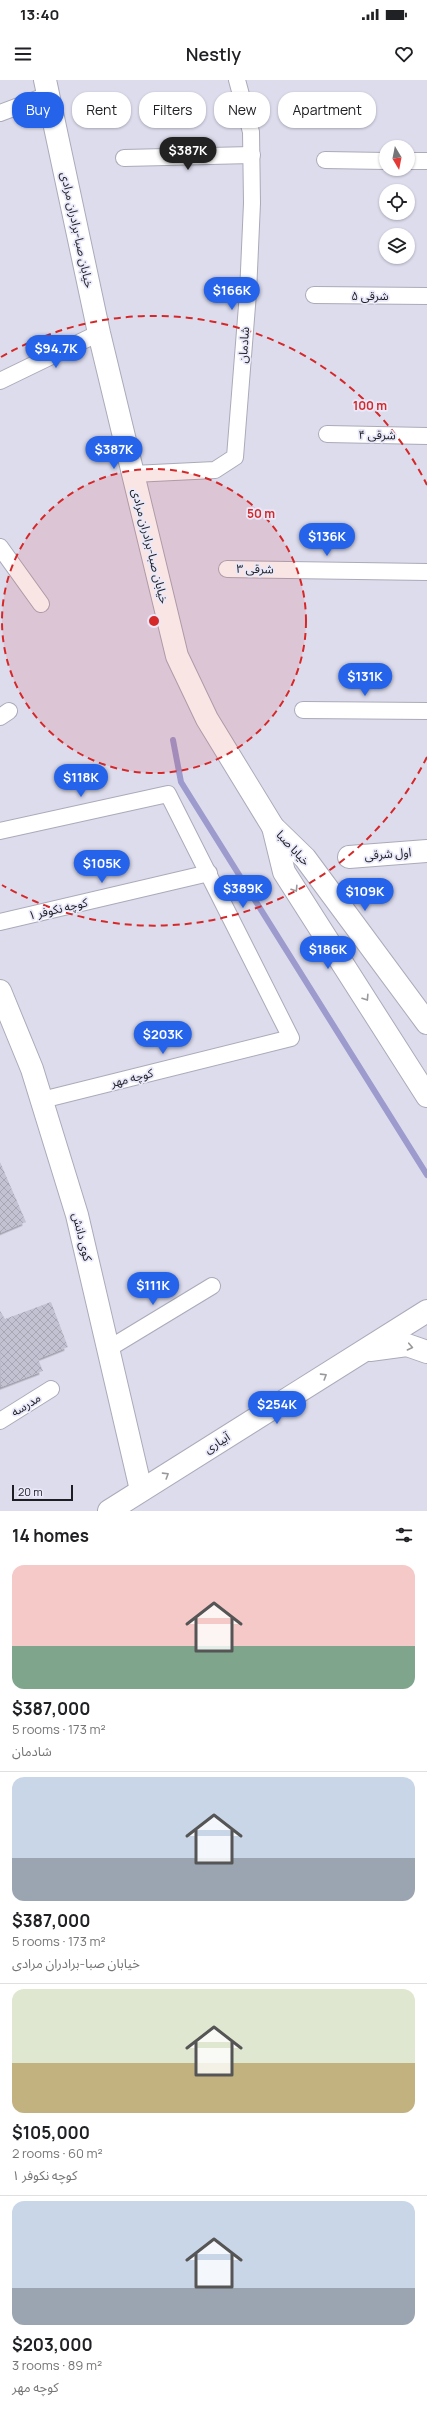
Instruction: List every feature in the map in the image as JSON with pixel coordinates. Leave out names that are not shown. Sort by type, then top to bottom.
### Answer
[{"type":"main road","name":"خیابان صبا-برادران مرادی","points":[[46,88],[100,333],[177,656],[207,719],[273,827]]},
{"type":"main road","name":"خیابا صبا","points":[[273,827],[305,858],[427,1023]]},
{"type":"main road","name":"خیابا صبا","points":[[273,827],[284,872],[427,1096]]},
{"type":"main road","name":"اول شرقی","points":[[349,857],[427,851]]},
{"type":"main road","name":"کوی دانش","points":[[0,991],[4,1006],[32,1069],[77,1215],[141,1490]]},
{"type":"main road","name":"آبیاری","points":[[109,1511],[427,1311]]},
{"type":"main road","points":[[365,1350],[406,1345],[427,1352]]},
{"type":"street","name":"شادمان","points":[[133,474],[215,470],[235,457],[248,293],[252,155],[252,132],[238,80]]},
{"type":"street","points":[[0,113],[46,88]]},
{"type":"street","points":[[124,158],[252,155]]},
{"type":"street","points":[[325,160],[379,161]]},
{"type":"street","points":[[415,161],[427,161]]},
{"type":"street","name":"۵ شرقی","points":[[314,295],[427,296]]},
{"type":"street","points":[[0,381],[100,333]]},
{"type":"street","name":"۴ شرقی","points":[[327,434],[427,436]]},
{"type":"street","points":[[0,547],[41,604]]},
{"type":"street","name":"۳ شرقی","points":[[227,569],[427,572]]},
{"type":"street","points":[[303,710],[427,711]]},
{"type":"street","points":[[0,830],[168,794],[209,873]]},
{"type":"street","name":"کوچه نکوفر ۱","points":[[0,922],[209,873]]},
{"type":"street","name":"کوچه مهر","points":[[42,1100],[291,1038],[209,873]]},
{"type":"street","points":[[108,1349],[212,1286]]},
{"type":"street","name":"مدرسه","points":[[0,1421],[51,1389]]},
{"type":"building","points":[[0,1162],[26,1222],[0,1233]]},
{"type":"building","points":[[51,1302],[68,1347],[38,1359],[43,1371],[1,1387],[0,1311],[5,1319]]},
{"type":"waterway","points":[[173,740],[181,782],[427,1175]]}]
